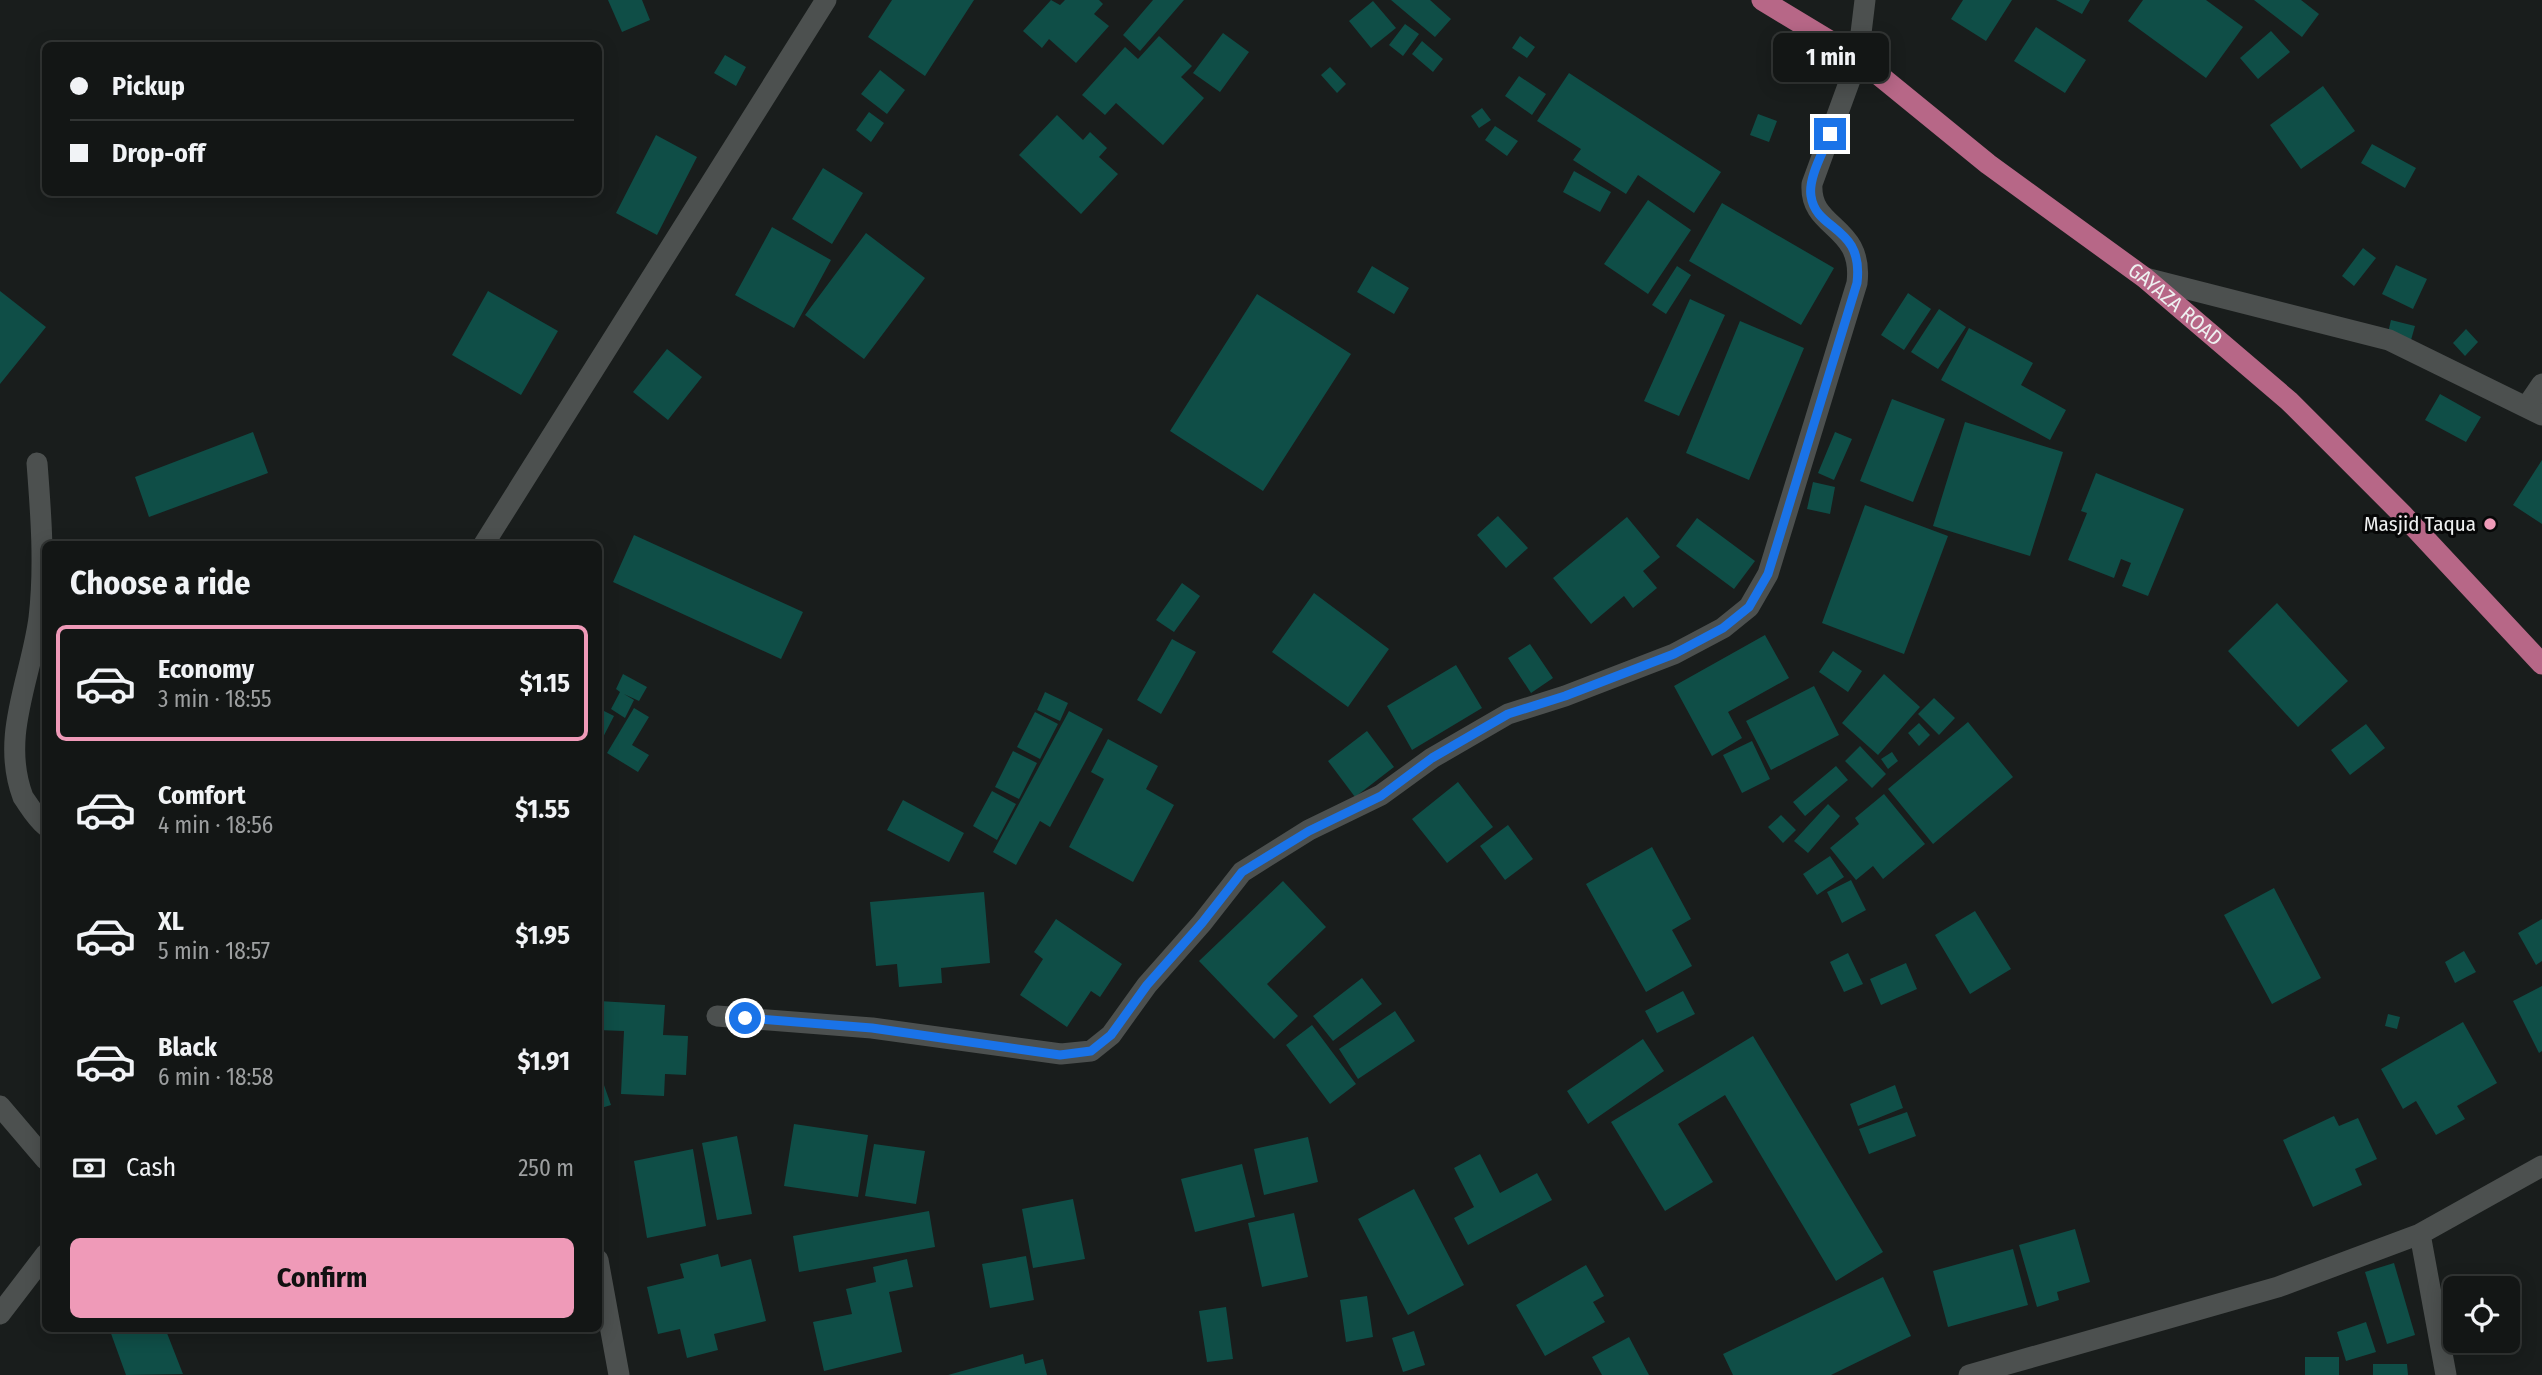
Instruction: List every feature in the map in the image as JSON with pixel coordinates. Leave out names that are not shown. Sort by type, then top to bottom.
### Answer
[{"type":"main road","name":"GAYAZA ROAD","points":[[1762,0],[1858,58],[1988,164],[2145,278],[2289,401],[2403,515],[2542,664]]},
{"type":"street","points":[[486,541],[826,0]]},
{"type":"street","points":[[717,1016],[872,1028],[1060,1055],[1091,1051],[1111,1035],[1147,985],[1202,923],[1242,872],[1309,831],[1381,796],[1432,758],[1508,714],[1565,696],[1674,654],[1723,628],[1749,607],[1768,574],[1857,283],[1859,267],[1855,248],[1817,209],[1811,197],[1812,184],[1858,58],[1865,0]]},
{"type":"street","points":[[2145,278],[2389,340],[2534,410],[2542,384]]},
{"type":"street","points":[[37,463],[42,564],[38,620],[7,720],[5,752],[16,787],[42,821]]},
{"type":"street","points":[[0,1106],[42,1155]]},
{"type":"street","points":[[1969,1375],[2278,1287],[2420,1234],[2542,1166]]},
{"type":"street","points":[[2420,1234],[2446,1375]]},
{"type":"street","points":[[0,1314],[42,1259]]},
{"type":"street","points":[[602,1281],[619,1375]]},
{"type":"building","points":[[608,0],[642,0],[650,20],[622,32]]},
{"type":"building","points":[[892,0],[974,0],[925,76],[868,37]]},
{"type":"building","points":[[1051,0],[1060,5],[1065,0],[1099,0],[1103,4],[1094,14],[1109,26],[1076,63],[1049,39],[1042,48],[1023,31]]},
{"type":"building","points":[[1153,0],[1184,0],[1140,51],[1123,35]]},
{"type":"building","points":[[1391,0],[1430,0],[1451,19],[1435,37]]},
{"type":"building","points":[[1963,0],[2012,0],[1986,41],[1951,19]]},
{"type":"building","points":[[2056,0],[2090,0],[2082,14]]},
{"type":"building","points":[[2143,0],[2206,0],[2243,27],[2206,78],[2128,21]]},
{"type":"building","points":[[2254,0],[2301,0],[2319,14],[2302,37]]},
{"type":"building","points":[[1373,1],[1396,28],[1371,48],[1349,21]]},
{"type":"building","points":[[1405,24],[1419,34],[1403,56],[1389,45]]},
{"type":"building","points":[[2036,27],[2086,60],[2065,93],[2014,61]]},
{"type":"building","points":[[2271,31],[2290,52],[2258,79],[2240,58]]},
{"type":"building","points":[[1223,33],[1249,52],[1220,92],[1193,73]]},
{"type":"building","points":[[1159,36],[1192,66],[1181,77],[1204,98],[1163,145],[1116,103],[1105,115],[1082,95],[1125,47],[1138,59]]},
{"type":"building","points":[[1520,36],[1535,47],[1527,58],[1512,48]]},
{"type":"building","points":[[1422,41],[1443,59],[1433,72],[1412,54]]},
{"type":"building","points":[[725,55],[746,67],[736,86],[714,73]]},
{"type":"building","points":[[1330,67],[1346,84],[1337,93],[1321,75]]},
{"type":"building","points":[[880,70],[905,90],[887,114],[861,94]]},
{"type":"building","points":[[1569,73],[1721,172],[1694,213],[1638,175],[1626,194],[1573,160],[1581,149],[1537,121]]},
{"type":"building","points":[[1519,76],[1546,94],[1532,115],[1505,96]]},
{"type":"building","points":[[2323,86],[2355,131],[2301,169],[2270,125]]},
{"type":"building","points":[[1482,108],[1491,120],[1479,128],[1471,116]]},
{"type":"building","points":[[869,112],[884,123],[871,142],[856,130]]},
{"type":"building","points":[[1758,114],[1777,121],[1769,142],[1750,135]]},
{"type":"building","points":[[1057,115],[1083,140],[1090,132],[1107,148],[1099,157],[1118,174],[1081,214],[1019,155]]},
{"type":"building","points":[[1495,126],[1518,141],[1507,156],[1485,140]]},
{"type":"building","points":[[656,135],[697,157],[657,235],[616,213]]},
{"type":"building","points":[[2372,144],[2416,168],[2405,188],[2361,163]]},
{"type":"building","points":[[823,168],[863,193],[832,244],[792,219]]},
{"type":"building","points":[[1574,171],[1611,192],[1600,212],[1563,192]]},
{"type":"building","points":[[1648,200],[1691,230],[1648,294],[1604,264]]},
{"type":"building","points":[[1722,203],[1834,268],[1801,325],[1689,261]]},
{"type":"building","points":[[772,227],[831,260],[794,328],[735,295]]},
{"type":"building","points":[[866,233],[925,278],[864,359],[805,315]]},
{"type":"building","points":[[2363,248],[2376,258],[2354,286],[2342,276]]},
{"type":"building","points":[[2396,265],[2427,279],[2413,309],[2382,294]]},
{"type":"building","points":[[1372,266],[1409,288],[1394,314],[1357,292]]},
{"type":"building","points":[[1677,266],[1691,275],[1666,314],[1652,305]]},
{"type":"building","points":[[0,291],[46,327],[0,384]]},
{"type":"building","points":[[488,291],[558,331],[521,395],[452,355]]},
{"type":"building","points":[[1908,293],[1931,309],[1904,350],[1881,335]]},
{"type":"building","points":[[1257,294],[1351,354],[1263,491],[1170,431]]},
{"type":"building","points":[[1690,299],[1725,315],[1679,416],[1644,401]]},
{"type":"building","points":[[1939,309],[1966,327],[1938,369],[1911,352]]},
{"type":"building","points":[[2391,320],[2415,326],[2411,340],[2388,333]]},
{"type":"building","points":[[1740,321],[1804,348],[1749,480],[1686,453]]},
{"type":"building","points":[[1969,328],[2033,363],[2021,385],[2066,410],[2050,440],[1941,380]]},
{"type":"building","points":[[2466,329],[2478,342],[2465,356],[2453,343]]},
{"type":"building","points":[[667,349],[702,377],[668,420],[633,392]]},
{"type":"building","points":[[2440,394],[2481,417],[2466,442],[2425,420]]},
{"type":"building","points":[[1892,399],[1945,419],[1913,502],[1860,481]]},
{"type":"building","points":[[1965,422],[2063,452],[2030,556],[1933,526]]},
{"type":"building","points":[[253,432],[268,473],[149,517],[135,477]]},
{"type":"building","points":[[1835,432],[1852,439],[1834,480],[1818,473]]},
{"type":"building","points":[[2542,460],[2542,524],[2513,505]]},
{"type":"building","points":[[2096,473],[2184,509],[2148,596],[2122,586],[2131,563],[2121,559],[2114,578],[2068,560],[2087,513],[2081,511]]},
{"type":"building","points":[[1813,482],[1835,487],[1830,514],[1807,509]]},
{"type":"building","points":[[1865,505],[1948,536],[1904,654],[1822,623]]},
{"type":"building","points":[[1498,516],[1528,548],[1506,568],[1477,535]]},
{"type":"building","points":[[1627,517],[1660,557],[1643,571],[1657,588],[1633,608],[1624,596],[1591,624],[1553,578]]},
{"type":"building","points":[[1697,518],[1755,561],[1734,589],[1676,546]]},
{"type":"building","points":[[634,535],[803,612],[781,659],[613,582]]},
{"type":"building","points":[[1182,583],[1200,596],[1174,632],[1156,620]]},
{"type":"building","points":[[1314,593],[1389,649],[1348,707],[1272,652]]},
{"type":"building","points":[[2277,603],[2348,681],[2298,727],[2228,651]]},
{"type":"building","points":[[1765,635],[1789,678],[1728,712],[1742,738],[1712,756],[1674,686]]},
{"type":"building","points":[[1172,639],[1196,652],[1161,714],[1137,700]]},
{"type":"building","points":[[1530,644],[1553,678],[1531,693],[1508,658]]},
{"type":"building","points":[[1833,651],[1862,671],[1848,692],[1819,672]]},
{"type":"building","points":[[1456,665],[1482,708],[1412,750],[1387,706]]},
{"type":"building","points":[[623,674],[647,687],[639,701],[624,694],[634,700],[625,718],[611,709],[620,692],[616,689]]},
{"type":"building","points":[[1884,674],[1920,707],[1878,755],[1842,723]]},
{"type":"building","points":[[1814,686],[1839,735],[1771,770],[1746,721]]},
{"type":"building","points":[[1045,692],[1068,703],[1060,721],[1037,710]]},
{"type":"building","points":[[1934,698],[1955,718],[1939,735],[1918,714]]},
{"type":"building","points":[[634,708],[649,717],[632,745],[649,755],[638,772],[607,753]]},
{"type":"building","points":[[602,710],[614,716],[602,739]]},
{"type":"building","points":[[1069,711],[1103,729],[1050,827],[1040,821],[1016,865],[993,852]]},
{"type":"building","points":[[1035,712],[1058,724],[1040,759],[1017,747]]},
{"type":"building","points":[[1968,722],[2013,777],[1933,844],[1888,789]]},
{"type":"building","points":[[1919,723],[1930,735],[1919,746],[1908,733]]},
{"type":"building","points":[[2366,724],[2385,748],[2350,775],[2331,750]]},
{"type":"building","points":[[1367,731],[1394,767],[1355,797],[1328,761]]},
{"type":"building","points":[[1108,739],[1158,766],[1146,789],[1174,805],[1133,882],[1069,847],[1104,779],[1091,772]]},
{"type":"building","points":[[1752,741],[1770,779],[1742,793],[1723,755]]},
{"type":"building","points":[[1860,746],[1886,774],[1872,788],[1845,761]]},
{"type":"building","points":[[1013,751],[1037,763],[1019,799],[995,787]]},
{"type":"building","points":[[1892,752],[1898,761],[1888,769],[1881,759]]},
{"type":"building","points":[[1836,766],[1848,780],[1805,816],[1793,802]]},
{"type":"building","points":[[1458,782],[1493,827],[1447,863],[1412,819]]},
{"type":"building","points":[[992,791],[1016,804],[997,840],[973,826]]},
{"type":"building","points":[[1884,794],[1925,844],[1883,879],[1873,866],[1856,880],[1830,848],[1859,824],[1855,818]]},
{"type":"building","points":[[903,800],[964,833],[949,862],[887,830]]},
{"type":"building","points":[[1828,804],[1840,816],[1808,853],[1794,841]]},
{"type":"building","points":[[1781,815],[1796,830],[1783,843],[1768,827]]},
{"type":"building","points":[[1508,825],[1533,859],[1505,880],[1480,846]]},
{"type":"building","points":[[1652,847],[1691,919],[1672,930],[1692,966],[1646,992],[1586,884]]},
{"type":"building","points":[[1830,856],[1844,877],[1817,895],[1803,874]]},
{"type":"building","points":[[1851,880],[1866,910],[1842,923],[1827,892]]},
{"type":"building","points":[[1283,881],[1326,927],[1267,984],[1298,1016],[1274,1039],[1199,961]]},
{"type":"building","points":[[2274,888],[2321,978],[2272,1004],[2224,915]]},
{"type":"building","points":[[984,892],[990,963],[941,968],[942,983],[899,987],[897,964],[876,966],[870,902]]},
{"type":"building","points":[[1975,911],[2011,969],[1970,994],[1935,935]]},
{"type":"building","points":[[1056,919],[1122,964],[1100,997],[1091,991],[1067,1027],[1020,995],[1043,959],[1034,952]]},
{"type":"building","points":[[2542,919],[2542,961],[2536,965],[2518,933]]},
{"type":"building","points":[[2464,951],[2476,972],[2455,983],[2445,962]]},
{"type":"building","points":[[1848,953],[1863,984],[1844,992],[1830,962]]},
{"type":"building","points":[[1906,963],[1917,989],[1881,1005],[1870,979]]},
{"type":"building","points":[[1362,978],[1382,1004],[1333,1041],[1313,1016]]},
{"type":"building","points":[[2542,986],[2542,1051],[2539,1053],[2513,1001]]},
{"type":"building","points":[[1683,991],[1695,1014],[1657,1033],[1645,1011]]},
{"type":"building","points":[[602,1001],[665,1005],[663,1035],[688,1036],[686,1075],[665,1074],[664,1096],[621,1094],[624,1031],[602,1030]]},
{"type":"building","points":[[1395,1011],[1415,1041],[1358,1079],[1339,1049]]},
{"type":"building","points":[[2388,1014],[2400,1017],[2397,1029],[2385,1026]]},
{"type":"building","points":[[2463,1022],[2497,1083],[2457,1106],[2465,1119],[2436,1135],[2416,1101],[2403,1109],[2381,1069]]},
{"type":"building","points":[[1312,1025],[1356,1084],[1330,1104],[1286,1045]]},
{"type":"building","points":[[1753,1036],[1883,1252],[1836,1281],[1725,1095],[1678,1124],[1713,1182],[1665,1211],[1611,1122]]},
{"type":"building","points":[[1643,1039],[1664,1071],[1588,1124],[1567,1091]]},
{"type":"building","points":[[602,1079],[611,1105],[602,1108]]},
{"type":"building","points":[[1895,1085],[1903,1108],[1858,1126],[1850,1104]]},
{"type":"building","points":[[1907,1112],[1916,1136],[1869,1154],[1859,1129]]},
{"type":"building","points":[[2334,1116],[2339,1126],[2358,1118],[2377,1159],[2355,1169],[2362,1185],[2313,1207],[2283,1140]]},
{"type":"building","points":[[794,1124],[868,1135],[858,1197],[784,1186]]},
{"type":"building","points":[[737,1136],[752,1214],[717,1220],[702,1143]]},
{"type":"building","points":[[1308,1137],[1318,1182],[1264,1195],[1254,1149]]},
{"type":"building","points":[[874,1144],[925,1151],[916,1204],[865,1196]]},
{"type":"building","points":[[693,1149],[706,1226],[647,1238],[634,1161]]},
{"type":"building","points":[[1480,1154],[1500,1193],[1537,1173],[1552,1200],[1468,1245],[1454,1218],[1474,1207],[1454,1168]]},
{"type":"building","points":[[1242,1164],[1255,1217],[1195,1232],[1181,1179]]},
{"type":"building","points":[[1414,1189],[1464,1285],[1408,1315],[1358,1219]]},
{"type":"building","points":[[1073,1199],[1085,1259],[1033,1268],[1022,1209]]},
{"type":"building","points":[[929,1211],[935,1247],[799,1272],[793,1236]]},
{"type":"building","points":[[1294,1213],[1308,1277],[1262,1287],[1248,1223]]},
{"type":"building","points":[[2075,1229],[2090,1282],[2057,1292],[2059,1300],[2037,1307],[2019,1245]]},
{"type":"building","points":[[2013,1249],[2028,1305],[1948,1327],[1933,1271]]},
{"type":"building","points":[[718,1254],[721,1267],[751,1259],[766,1321],[714,1334],[718,1350],[687,1358],[680,1329],[658,1334],[647,1287],[684,1278],[680,1264]]},
{"type":"building","points":[[1026,1256],[1034,1300],[990,1308],[982,1264]]},
{"type":"building","points":[[907,1259],[913,1287],[889,1292],[902,1352],[824,1371],[813,1322],[852,1314],[846,1289],[876,1282],[873,1267]]},
{"type":"building","points":[[2394,1263],[2415,1335],[2387,1344],[2365,1272]]},
{"type":"building","points":[[1586,1265],[1604,1296],[1593,1302],[1605,1322],[1545,1356],[1516,1305]]},
{"type":"building","points":[[1883,1277],[1911,1336],[1831,1375],[1733,1375],[1723,1354]]},
{"type":"building","points":[[1367,1296],[1373,1337],[1346,1342],[1340,1300]]},
{"type":"building","points":[[1226,1307],[1233,1359],[1207,1362],[1199,1311]]},
{"type":"building","points":[[2366,1322],[2376,1352],[2346,1361],[2337,1332]]},
{"type":"building","points":[[1414,1331],[1425,1365],[1403,1372],[1392,1338]]},
{"type":"building","points":[[110,1332],[167,1332],[183,1374],[126,1375]]},
{"type":"building","points":[[1629,1337],[1649,1375],[1602,1375],[1592,1357]]},
{"type":"building","points":[[1023,1354],[1025,1364],[1043,1359],[1047,1375],[948,1375]]},
{"type":"building","points":[[2305,1357],[2339,1357],[2339,1375],[2305,1375]]},
{"type":"building","points":[[2373,1364],[2407,1364],[2408,1375],[2373,1375]]},
{"type":"place","name":"Masjid Taqua","points":[[2490,524]]},
{"type":"route","points":[[745,1018],[872,1028],[1060,1055],[1091,1051],[1111,1035],[1147,985],[1202,923],[1242,872],[1309,831],[1381,796],[1432,758],[1508,714],[1565,696],[1674,654],[1723,628],[1749,607],[1768,574],[1857,283],[1859,267],[1855,248],[1817,209],[1811,197],[1812,184],[1830,134]]}]
